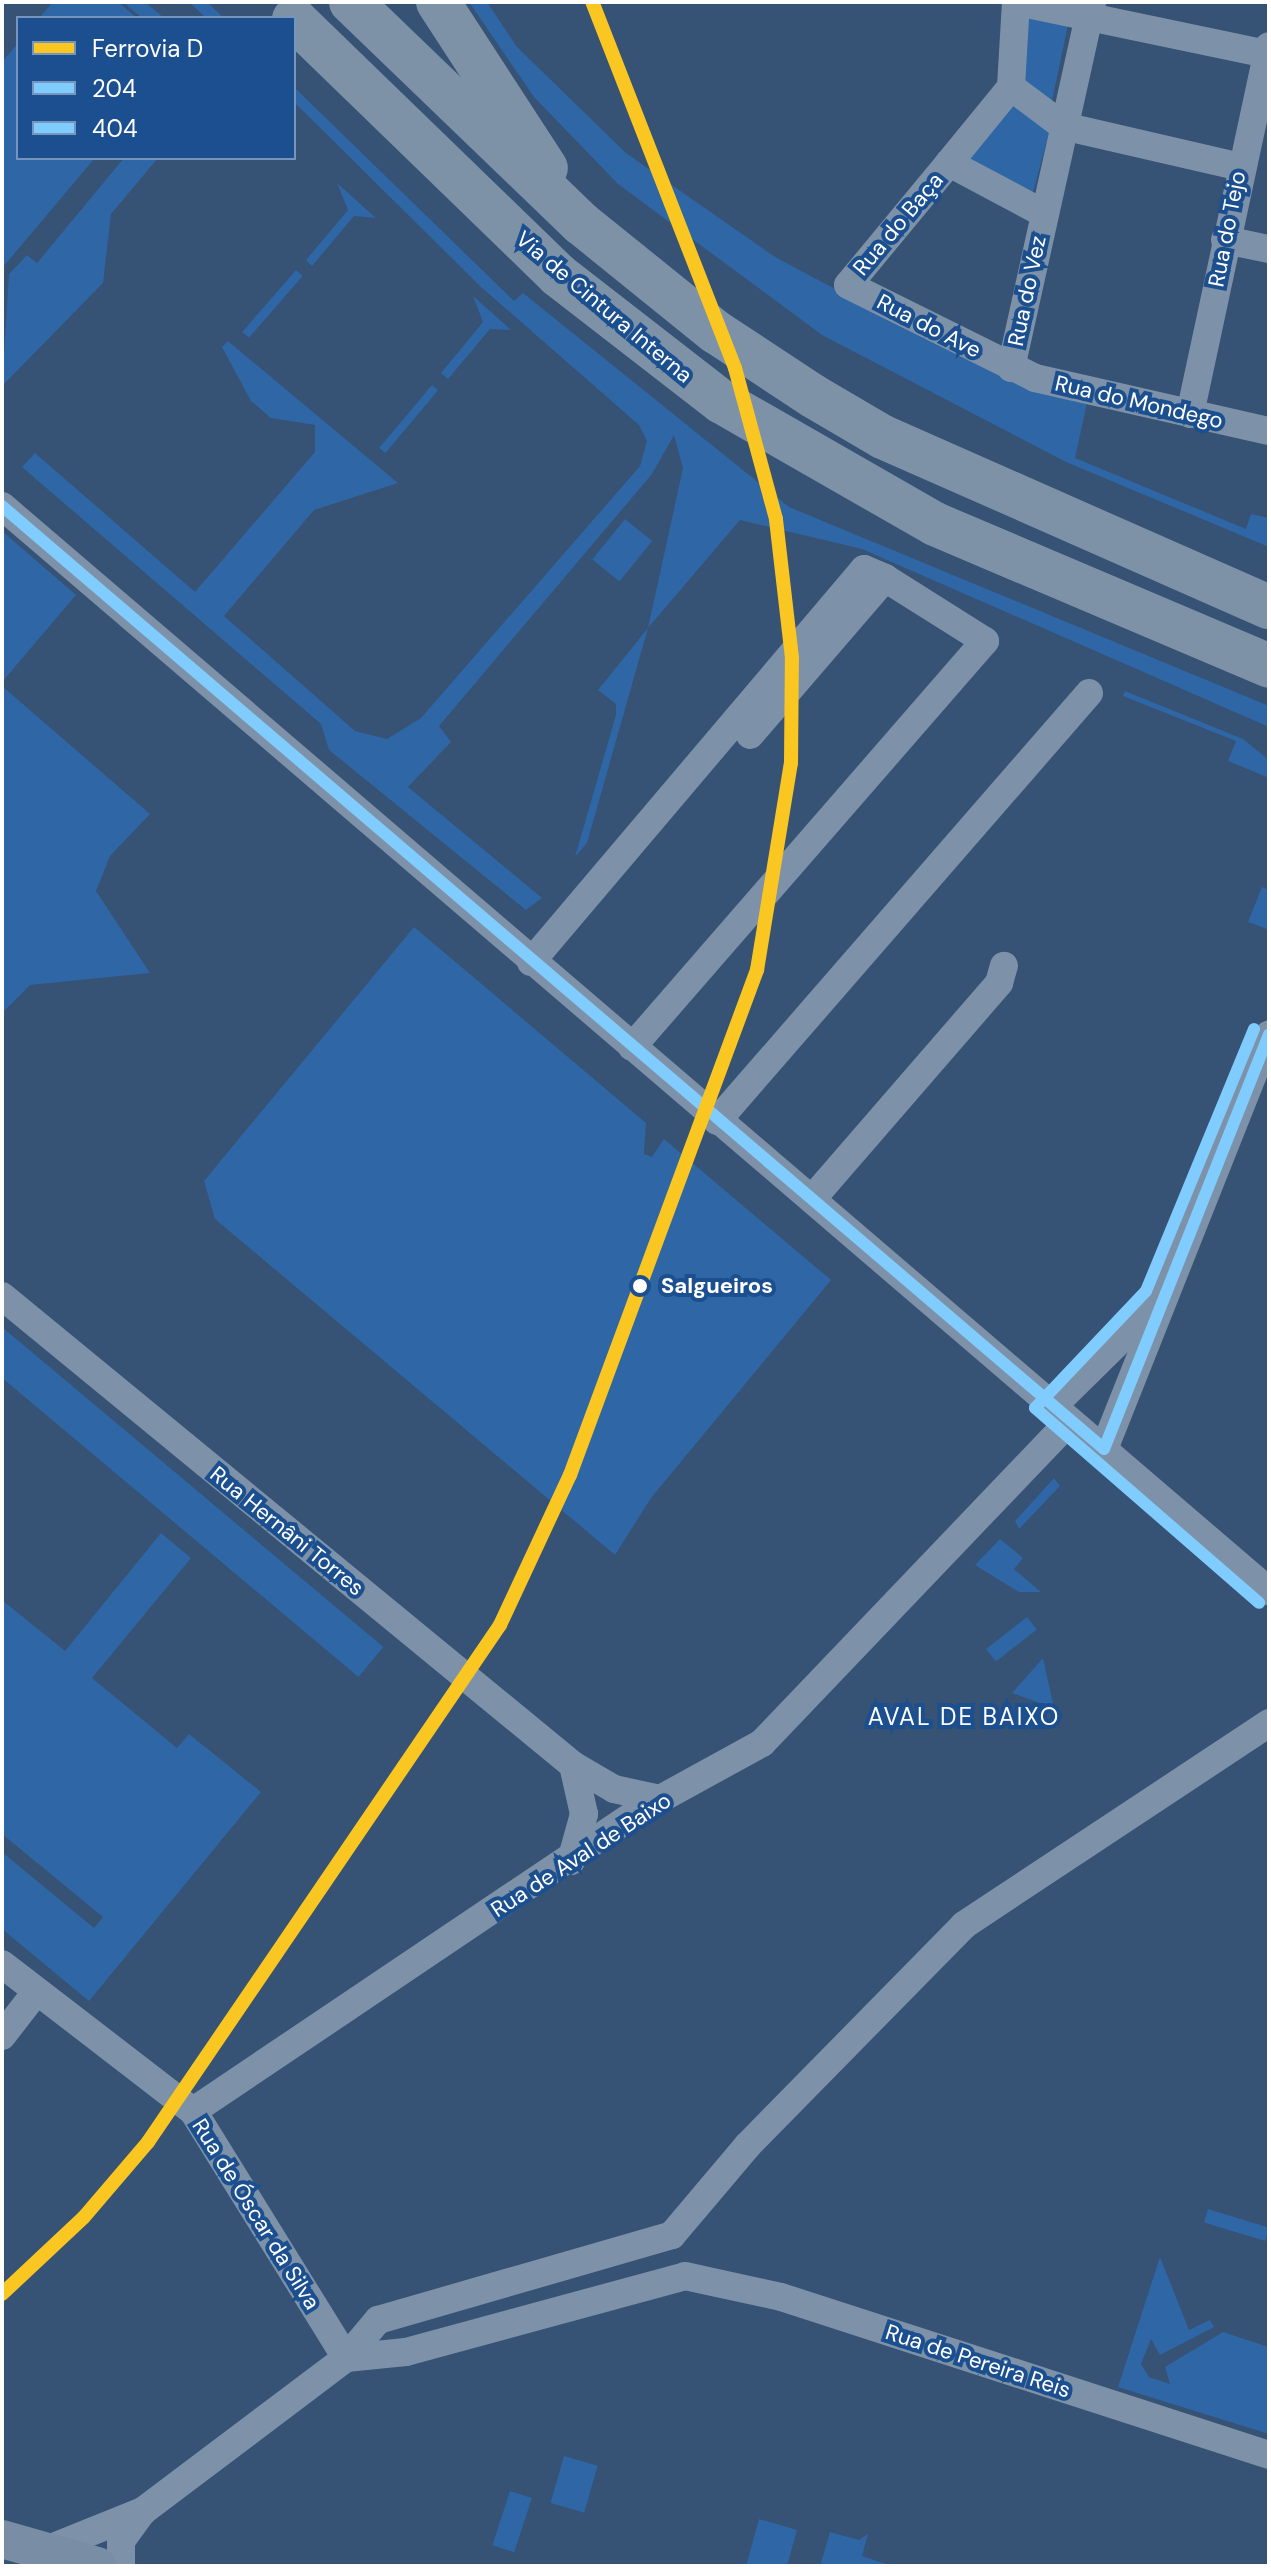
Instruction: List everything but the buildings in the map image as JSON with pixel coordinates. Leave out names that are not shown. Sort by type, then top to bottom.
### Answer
[{"type":"highway","points":[[262,2],[280,16]]},
{"type":"highway","name":"Via de Cintura Interna","points":[[277,2],[292,16]]},
{"type":"highway","points":[[351,2],[582,224],[716,332],[883,437],[1269,607]]},
{"type":"highway","points":[[438,2],[582,224]]},
{"type":"highway","name":"Via de Cintura Interna","points":[[296,20],[558,275],[722,402],[935,524],[1269,666]]},
{"type":"highway","points":[[296,29],[342,65]]},
{"type":"main road","points":[[2,2539],[97,2566]]},
{"type":"street","points":[[1240,167],[1063,126],[1011,87],[1017,2],[1090,9],[1268,50]]},
{"type":"street","name":"Rua do Vez","points":[[1011,368],[1090,9]]},
{"type":"street","name":"Rua do Tejo","points":[[1190,414],[1240,167],[1268,50]]},
{"type":"street","name":"Rua do Baça","points":[[848,285],[1011,87]]},
{"type":"street","points":[[949,163],[1043,213]]},
{"type":"street","points":[[1225,240],[1269,249]]},
{"type":"street","name":"Rua do Ave","points":[[848,285],[1011,368]]},
{"type":"street","name":"Rua do Mondego","points":[[1011,368],[1269,431]]},
{"type":"street","points":[[2,506],[1269,1591]]},
{"type":"street","points":[[531,962],[864,569],[885,578],[985,641],[820,818],[632,1047]]},
{"type":"street","points":[[750,735],[885,578]]},
{"type":"street","points":[[717,1121],[1089,693]]},
{"type":"street","points":[[812,1199],[999,983],[1004,966]]},
{"type":"street","points":[[1104,1449],[1160,1300],[1269,1035]]},
{"type":"street","name":"Rua Hernâni Torres","points":[[2,1296],[573,1765],[614,1789],[660,1799]]},
{"type":"street","name":"Rua de Aval de Baixo","points":[[193,2111],[660,1799],[762,1743],[1060,1415],[1160,1300]]},
{"type":"street","points":[[46,2550],[143,2511],[346,2358],[362,2331],[397,2312],[672,2235],[748,2145],[964,1925],[1269,1723]]},
{"type":"street","points":[[571,1861],[584,1814],[573,1765]]},
{"type":"street","name":"Rua de Óscar da Silva","points":[[2,1964],[193,2111],[346,2358]]},
{"type":"street","points":[[2,2036],[36,1992]]},
{"type":"street","points":[[346,2358],[406,2352],[685,2276],[672,2235]]},
{"type":"street","name":"Rua de Pereira Reis","points":[[685,2276],[781,2297],[1269,2455]]},
{"type":"street","points":[[121,2566],[121,2541],[143,2511]]},
{"type":"shaded area","points":[[53,2],[118,2],[135,16],[41,16]]},
{"type":"shaded area","points":[[123,2],[145,2],[162,16],[140,16]]},
{"type":"shaded area","points":[[189,2],[207,2],[222,16],[204,16]]},
{"type":"shaded area","points":[[469,2],[487,2],[517,47],[626,153],[775,257],[940,345],[1087,403],[1075,458],[1246,529],[1251,514],[1269,518],[1269,547],[1066,462],[822,335],[618,184],[534,97]]},
{"type":"shaded area","points":[[1030,18],[1069,20],[1052,101],[1024,80],[1024,23]]},
{"type":"shaded area","points":[[16,45],[16,160],[93,160],[3,267],[2,62]]},
{"type":"shaded area","points":[[296,89],[514,301],[523,293],[789,507],[1269,706],[1269,727],[862,549],[740,520],[648,628],[683,468],[674,435],[652,474],[439,726],[451,742],[408,787],[542,898],[526,910],[329,750],[321,724],[22,467],[35,453],[195,592],[315,452],[315,425],[271,418],[251,401],[222,347],[228,341],[398,483],[314,510],[224,616],[355,731],[387,739],[421,718],[640,466],[647,441],[639,425],[481,287],[296,104]]},
{"type":"shaded area","points":[[1011,100],[1050,128],[1033,193],[972,162],[969,153]]},
{"type":"shaded area","points":[[122,160],[156,160],[111,214],[103,283],[2,386],[9,274],[27,255],[37,263]]},
{"type":"shaded area","points":[[337,183],[376,218],[354,216],[312,266],[306,260],[348,210]]},
{"type":"shaded area","points":[[296,270],[303,276],[249,338],[242,332]]},
{"type":"shaded area","points":[[473,296],[511,330],[490,329],[448,379],[441,373],[483,322]]},
{"type":"shaded area","points":[[432,385],[438,390],[385,453],[379,448]]},
{"type":"shaded area","points":[[625,519],[652,541],[619,581],[592,559]]},
{"type":"shaded area","points":[[2,531],[76,595],[2,682]]},
{"type":"shaded area","points":[[648,628],[587,843],[575,857],[616,715],[616,704],[598,690]]},
{"type":"shaded area","points":[[2,686],[150,814],[110,856],[96,891],[150,973],[30,985],[2,1013]]},
{"type":"shaded area","points":[[1125,691],[1243,739],[1269,760],[1269,778],[1228,761],[1236,741],[1123,696]]},
{"type":"shaded area","points":[[1262,887],[1269,890],[1267,929],[1248,922]]},
{"type":"shaded area","points":[[414,927],[646,1123],[644,1154],[652,1157],[664,1139],[831,1280],[651,1498],[615,1555],[215,1219],[204,1181]]},
{"type":"shaded area","points":[[2,1327],[383,1647],[358,1677],[2,1378]]},
{"type":"shaded area","points":[[1054,1478],[1060,1486],[1019,1529],[1015,1521]]},
{"type":"shaded area","points":[[161,1533],[191,1558],[92,1678],[177,1748],[189,1734],[261,1792],[89,2001],[2,1929],[2,1852],[94,1928],[103,1917],[2,1834],[2,1600],[65,1651]]},
{"type":"shaded area","points":[[1000,1539],[1023,1558],[1014,1569],[1041,1592],[1019,1592],[975,1565]]},
{"type":"shaded area","points":[[1027,1617],[1037,1630],[996,1662],[986,1649]]},
{"type":"shaded area","points":[[1043,1658],[1054,1708],[1012,1693]]},
{"type":"shaded area","points":[[1208,2209],[1269,2228],[1265,2241],[1204,2222]]},
{"type":"shaded area","points":[[1160,2257],[1189,2330],[1210,2320],[1214,2327],[1160,2355],[1151,2339],[1141,2364],[1149,2377],[1170,2384],[1165,2367],[1223,2332],[1269,2347],[1269,2434],[1118,2387]]},
{"type":"shaded area","points":[[564,2456],[598,2466],[584,2513],[550,2503]]},
{"type":"shaded area","points":[[510,2491],[532,2498],[514,2552],[492,2545]]},
{"type":"shaded area","points":[[759,2519],[797,2530],[787,2566],[746,2566]]},
{"type":"shaded area","points":[[830,2532],[859,2540],[868,2534],[862,2556],[892,2566],[820,2566]]},
{"type":"rail line","name":"D","points":[[2,2294],[84,2217],[148,2142],[500,1625],[570,1475],[757,970],[791,763],[792,658],[776,519],[735,368],[592,2]]},
{"type":"transit line","name":"204","points":[[2,506],[1104,1449],[1269,1035]]},
{"type":"transit line","name":"404","points":[[1254,1029],[1146,1291],[1035,1408],[1259,1603]]},
{"type":"place","name":"Salgueiros","points":[[640,1286]]},
{"type":"district","name":"AVAL DE BAIXO","points":[[964,1717]]}]
